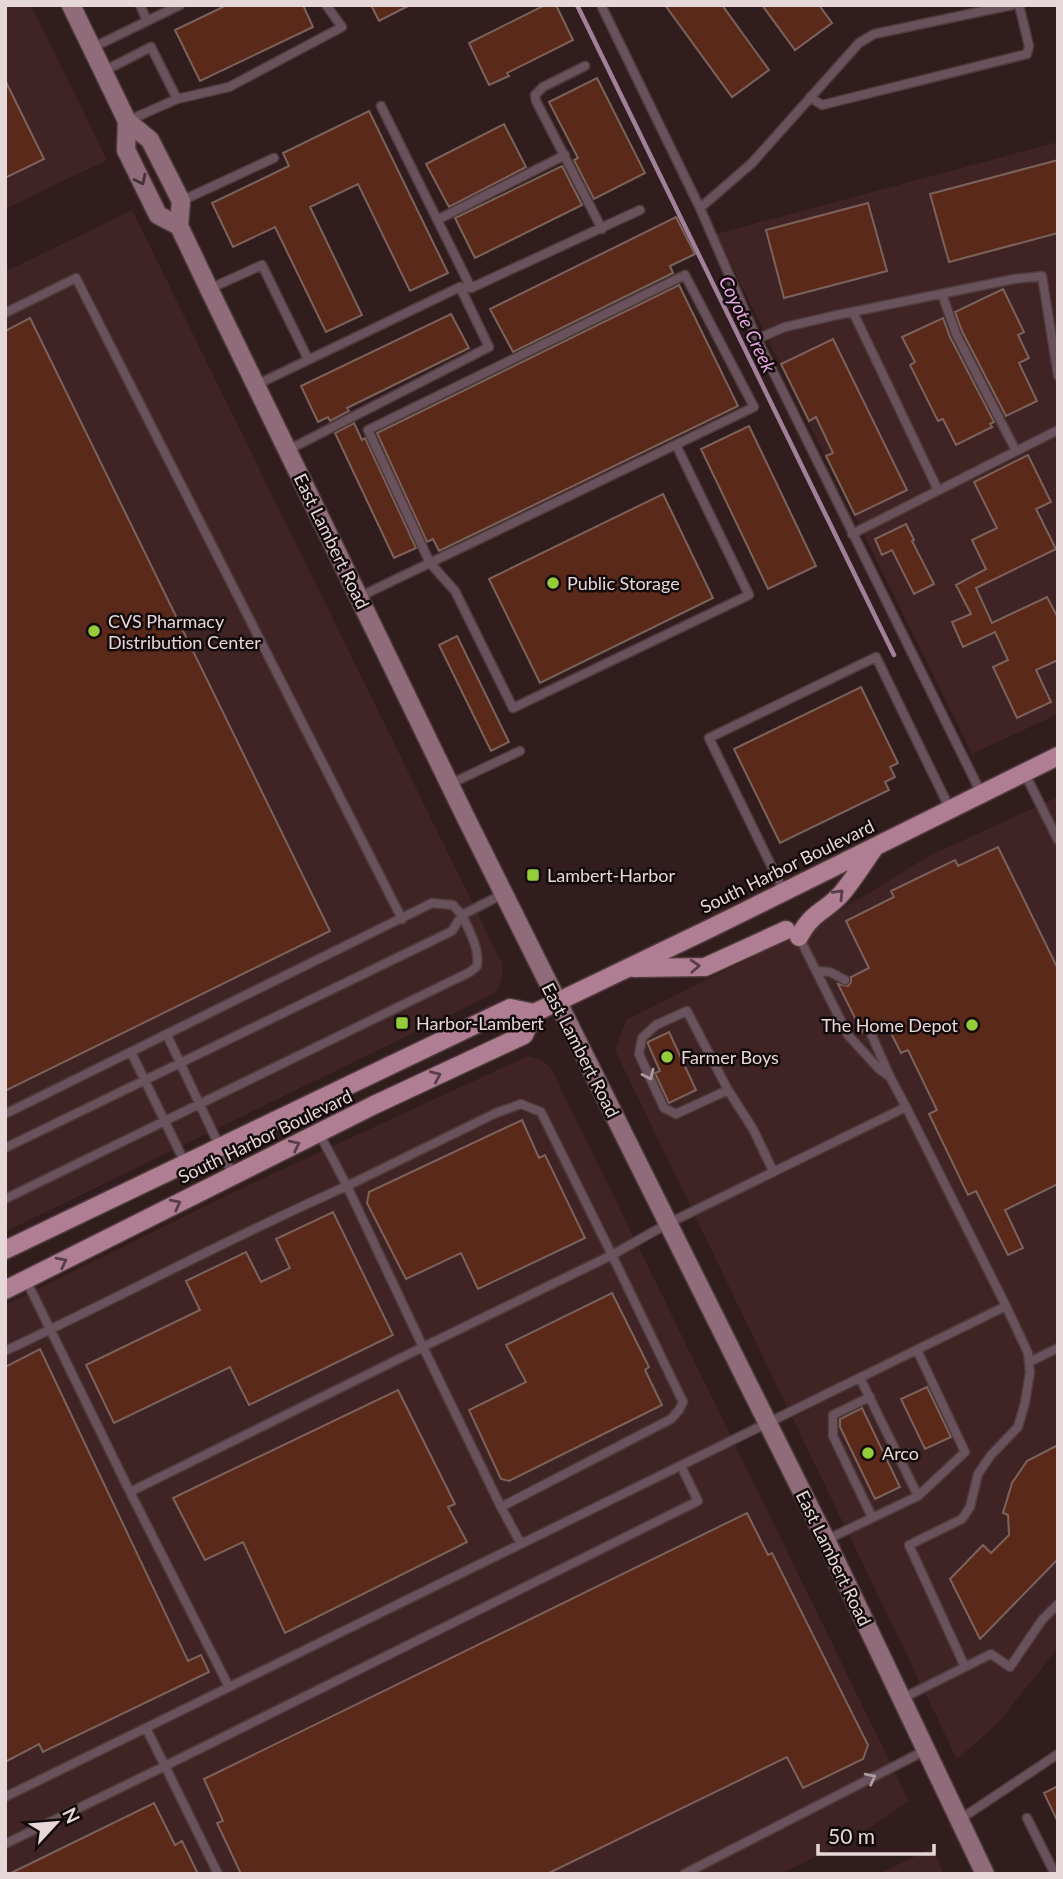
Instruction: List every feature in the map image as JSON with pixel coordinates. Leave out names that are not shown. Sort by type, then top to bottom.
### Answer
[{"type":"main road","name":"East Lambert Road","points":[[71,5],[127,121],[150,140],[181,201]]},
{"type":"main road","name":"East Lambert Road","points":[[127,121],[127,150],[158,215],[179,226],[503,894],[826,1540],[983,1873]]},
{"type":"main road","points":[[179,226],[181,201]]},
{"type":"main road","name":"South Harbor Boulevard","points":[[5,1290],[233,1175],[524,1035],[534,1013],[556,1001],[1058,756]]},
{"type":"main road","points":[[627,968],[705,967],[792,933],[840,896],[876,846]]},
{"type":"main road","name":"South Harbor Boulevard","points":[[5,1250],[510,1008],[534,1013]]},
{"type":"lane","points":[[140,5],[148,21]]},
{"type":"lane","points":[[92,48],[180,5]]},
{"type":"lane","points":[[127,121],[177,99],[229,87],[342,27],[326,5]]},
{"type":"lane","points":[[700,208],[752,163],[859,43],[874,34],[1012,5]]},
{"type":"lane","points":[[810,97],[822,105],[1027,54],[1029,46],[1019,5]]},
{"type":"lane","points":[[602,7],[700,208],[757,339],[981,793]]},
{"type":"lane","points":[[103,71],[151,47],[177,99]]},
{"type":"lane","points":[[585,66],[543,87],[535,95],[602,229]]},
{"type":"lane","points":[[381,106],[471,288]]},
{"type":"lane","points":[[439,219],[565,155]]},
{"type":"lane","points":[[181,201],[274,158]]},
{"type":"lane","points":[[256,385],[460,287],[471,288],[640,210]]},
{"type":"lane","points":[[209,289],[262,265],[308,359]]},
{"type":"lane","points":[[359,597],[430,563],[676,445],[754,407],[685,275],[368,430],[430,563],[455,591],[513,708],[749,595],[676,445]]},
{"type":"lane","points":[[757,339],[785,327],[1014,279],[1042,276],[1058,376]]},
{"type":"lane","points":[[5,313],[76,278],[402,919]]},
{"type":"lane","points":[[288,450],[489,347],[460,287]]},
{"type":"lane","points":[[942,294],[956,334],[1016,451]]},
{"type":"lane","points":[[853,312],[938,490]]},
{"type":"lane","points":[[852,534],[1058,430]]},
{"type":"lane","points":[[783,892],[709,738],[876,657],[950,809]]},
{"type":"lane","points":[[450,784],[520,751]]},
{"type":"lane","points":[[1024,772],[1058,840]]},
{"type":"lane","points":[[5,1148],[452,931],[462,915],[503,894]]},
{"type":"lane","points":[[5,1114],[432,903],[453,905],[462,915],[475,945],[477,966],[470,972],[5,1199]]},
{"type":"lane","points":[[792,933],[816,971],[848,1035],[879,1069],[890,1077]]},
{"type":"lane","points":[[816,971],[831,972],[845,980]]},
{"type":"lane","points":[[728,1090],[676,1114],[664,1108],[639,1054],[639,1043],[645,1033],[687,1011],[728,1090],[753,1129],[773,1171]]},
{"type":"lane","points":[[869,1029],[890,1077],[1028,1353],[1030,1372],[1025,1403],[1017,1427],[991,1455],[978,1474],[971,1507],[962,1519],[909,1545],[965,1667]]},
{"type":"lane","points":[[167,1035],[233,1175]]},
{"type":"lane","points":[[131,1052],[186,1164]]},
{"type":"lane","points":[[5,1351],[260,1224],[346,1186],[496,1113],[521,1104],[541,1112],[682,1402],[671,1419],[501,1507]]},
{"type":"lane","points":[[131,1492],[906,1107]]},
{"type":"lane","points":[[319,1133],[521,1544]]},
{"type":"lane","points":[[26,1280],[229,1687]]},
{"type":"lane","points":[[5,1797],[1006,1306]]},
{"type":"lane","points":[[1029,1362],[1058,1348]]},
{"type":"lane","points":[[826,1540],[918,1496],[965,1451],[917,1350]]},
{"type":"lane","points":[[860,1378],[918,1496]]},
{"type":"lane","points":[[870,1397],[833,1415],[833,1436],[872,1517]]},
{"type":"lane","points":[[5,1844],[698,1502],[681,1466]]},
{"type":"lane","points":[[902,1699],[991,1654],[1010,1667],[1042,1620],[1058,1604]]},
{"type":"lane","points":[[146,1728],[218,1874]]},
{"type":"lane","points":[[684,1874],[926,1750]]},
{"type":"lane","points":[[959,1820],[1058,1754]]},
{"type":"lane","points":[[1027,1818],[1055,1874]]},
{"type":"shaded area","points":[[5,5],[31,5],[107,160],[5,209]]},
{"type":"shaded area","points":[[1058,142],[1058,714],[972,754],[716,234]]},
{"type":"shaded area","points":[[132,210],[502,963],[503,974],[499,987],[493,994],[5,1232],[5,272]]},
{"type":"shaded area","points":[[1058,797],[1058,1648],[997,1724],[957,1759],[615,1050],[626,1020],[818,924],[929,856]]},
{"type":"shaded area","points":[[528,1056],[540,1059],[551,1068],[909,1801],[854,1838],[781,1874],[5,1874],[5,1305],[238,1190]]},
{"type":"shaded area","points":[[932,1848],[944,1874],[879,1874]]},
{"type":"building","points":[[227,5],[303,5],[313,27],[200,81],[175,30]]},
{"type":"building","points":[[371,5],[410,5],[379,21]]},
{"type":"building","points":[[545,5],[556,5],[573,40],[489,85],[469,43]]},
{"type":"building","points":[[665,5],[722,5],[769,70],[732,97]]},
{"type":"building","points":[[762,5],[819,5],[832,23],[795,50]]},
{"type":"building","points":[[597,78],[645,173],[594,199],[574,160],[578,158],[549,102]]},
{"type":"building","points":[[5,80],[44,159],[5,178]]},
{"type":"building","points":[[369,111],[448,273],[410,291],[358,184],[310,207],[362,315],[326,332],[275,227],[233,247],[212,203],[289,166],[283,153]]},
{"type":"building","points":[[504,124],[526,167],[449,207],[426,164]]},
{"type":"building","points":[[1058,160],[1058,233],[949,262],[930,194]]},
{"type":"building","points":[[562,166],[582,205],[475,258],[455,218]]},
{"type":"building","points":[[868,203],[887,271],[784,298],[766,230]]},
{"type":"building","points":[[676,217],[695,254],[670,266],[673,273],[513,352],[490,309]]},
{"type":"building","points":[[679,285],[738,406],[439,551],[433,539],[427,542],[377,433]]},
{"type":"building","points":[[1003,289],[1024,332],[1018,335],[1029,358],[1019,363],[1037,401],[1006,416],[955,312]]},
{"type":"building","points":[[451,314],[469,348],[347,408],[349,411],[330,421],[328,417],[318,422],[301,386]]},
{"type":"building","name":"CVS Pharmacy Distribution Center","points":[[30,318],[330,931],[5,1091],[5,331]]},
{"type":"building","points":[[943,318],[994,422],[990,424],[992,427],[956,445],[943,419],[938,421],[910,365],[915,362],[902,337]]},
{"type":"building","points":[[833,339],[907,490],[855,515],[826,456],[833,453],[816,417],[809,421],[781,364]]},
{"type":"building","points":[[354,423],[362,440],[365,438],[416,548],[394,558],[335,433]]},
{"type":"building","points":[[749,426],[816,566],[768,589],[701,449]]},
{"type":"building","points":[[1028,455],[1051,502],[1036,509],[1056,549],[976,588],[992,623],[1047,597],[1058,618],[1058,660],[1036,670],[1051,702],[1017,718],[993,667],[1008,660],[995,632],[963,647],[952,622],[971,614],[956,585],[986,569],[972,540],[997,528],[974,482]]},
{"type":"building","points":[[663,494],[713,598],[540,683],[489,579]]},
{"type":"building","points":[[906,524],[934,584],[914,594],[892,550],[882,555],[875,539]]},
{"type":"building","points":[[457,636],[509,742],[491,751],[439,645]]},
{"type":"building","points":[[861,687],[898,763],[890,767],[895,777],[885,782],[889,790],[780,843],[734,749]]},
{"type":"building","name":"The Home Depot","points":[[998,847],[1058,969],[1058,1184],[1005,1210],[1023,1248],[1008,1255],[976,1191],[968,1195],[929,1114],[937,1110],[908,1050],[901,1053],[885,1021],[875,1026],[866,1023],[862,1032],[838,984],[848,986],[851,977],[869,968],[846,921],[894,897],[891,891],[955,860],[958,866]]},
{"type":"building","name":"Farmer Boys","points":[[669,1032],[696,1090],[669,1103],[655,1073],[660,1071],[648,1042]]},
{"type":"building","points":[[522,1120],[539,1158],[545,1155],[585,1238],[478,1289],[461,1253],[406,1279],[367,1203],[369,1192]]},
{"type":"building","points":[[333,1212],[393,1335],[249,1405],[230,1367],[114,1423],[86,1365],[200,1310],[186,1281],[246,1252],[261,1282],[290,1268],[276,1239]]},
{"type":"building","points":[[612,1293],[649,1367],[645,1370],[662,1405],[509,1481],[501,1479],[469,1410],[526,1382],[506,1345]]},
{"type":"building","points":[[40,1349],[188,1661],[201,1655],[209,1672],[43,1752],[39,1744],[5,1762],[5,1367]]},
{"type":"building","points":[[927,1387],[951,1437],[925,1449],[901,1399]]},
{"type":"building","points":[[398,1390],[455,1504],[448,1507],[467,1542],[285,1633],[243,1542],[205,1560],[173,1498]]},
{"type":"building","name":"Arco","points":[[862,1408],[900,1487],[875,1499],[840,1427],[840,1419]]},
{"type":"building","points":[[1058,1445],[1058,1559],[980,1639],[950,1579],[983,1545],[991,1553],[1009,1535],[1008,1515],[1003,1513],[1012,1483],[1027,1461]]},
{"type":"building","points":[[747,1513],[768,1555],[772,1553],[868,1745],[863,1759],[803,1788],[787,1757],[547,1874],[241,1874],[217,1823],[223,1821],[204,1779]]},
{"type":"building","points":[[1058,1786],[1058,1822],[1044,1793]]},
{"type":"building","points":[[154,1803],[175,1845],[182,1841],[198,1874],[9,1874]]},
{"type":"waterway","name":"Coyote Creek","points":[[577,5],[894,655]]},
{"type":"place","name":"Public Storage","points":[[553,583]]},
{"type":"place","name":"CVS Pharmacy Distribution Center","points":[[94,631]]},
{"type":"place","name":"Lambert-Harbor","points":[[533,875]]},
{"type":"place","name":"Harbor-Lambert","points":[[402,1023]]},
{"type":"place","name":"The Home Depot","points":[[972,1025]]},
{"type":"place","name":"Farmer Boys","points":[[667,1057]]},
{"type":"place","name":"Arco","points":[[868,1453]]}]
